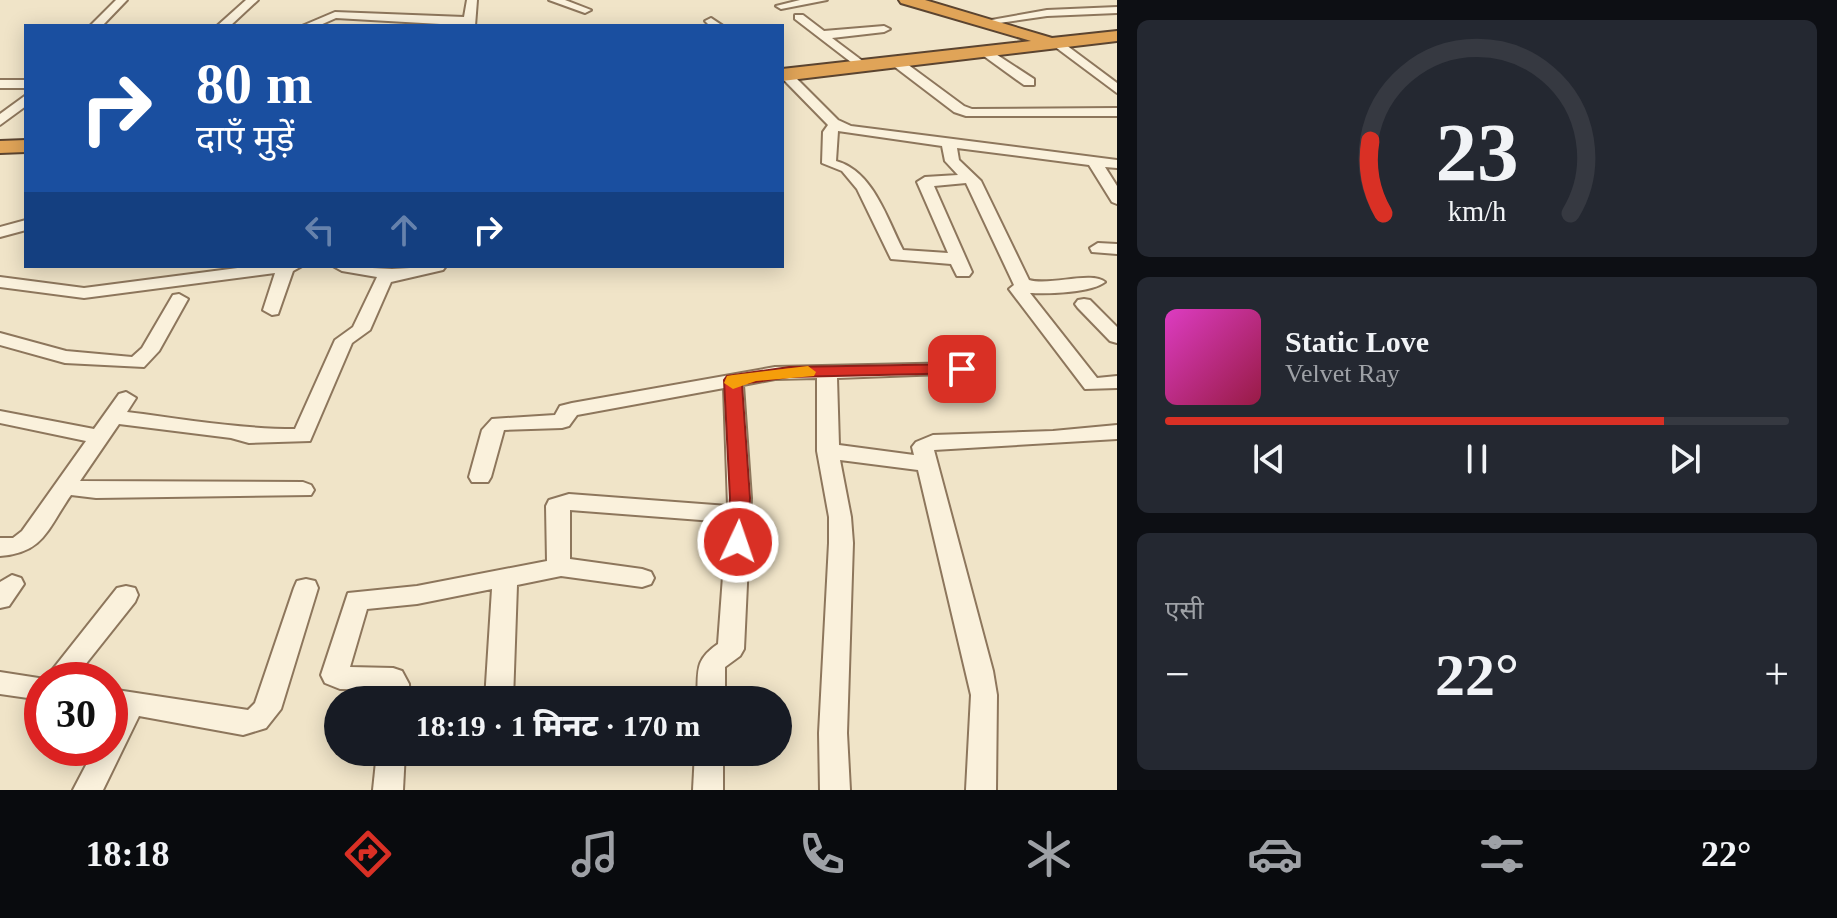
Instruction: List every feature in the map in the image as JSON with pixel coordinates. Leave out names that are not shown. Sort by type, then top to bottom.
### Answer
[{"type":"highway","points":[[907,0],[1058,43]]},
{"type":"highway","points":[[784,75],[1117,36]]},
{"type":"highway","points":[[0,147],[24,146]]},
{"type":"street","points":[[98,24],[122,0]]},
{"type":"street","points":[[225,24],[253,0]]},
{"type":"street","points":[[312,24],[331,15],[469,24],[472,0]]},
{"type":"street","points":[[554,0],[585,10]]},
{"type":"street","points":[[781,6],[822,0]]},
{"type":"street","points":[[986,22],[1047,13],[1117,10]]},
{"type":"street","points":[[799,17],[860,65]]},
{"type":"street","points":[[823,35],[884,29]]},
{"type":"street","points":[[1058,43],[1117,89]]},
{"type":"street","points":[[985,51],[1029,82]]},
{"type":"street","points":[[895,61],[959,109],[986,115],[1117,112]]},
{"type":"street","points":[[1091,70],[1112,69]]},
{"type":"street","points":[[784,75],[835,125],[857,132],[1117,164]]},
{"type":"street","points":[[0,84],[24,84]]},
{"type":"street","points":[[0,121],[24,101]]},
{"type":"street","points":[[951,103],[1117,101]]},
{"type":"street","points":[[835,125],[830,132],[829,163],[847,168],[856,178],[872,201],[897,255],[960,266],[925,182],[971,178]]},
{"type":"street","points":[[949,145],[952,161],[971,178],[1019,280],[1029,288]]},
{"type":"street","points":[[1095,162],[1117,199]]},
{"type":"street","points":[[0,232],[24,226]]},
{"type":"street","points":[[1098,248],[1117,249]]},
{"type":"street","points":[[0,282],[84,293],[278,268]]},
{"type":"street","points":[[272,310],[286,268]]},
{"type":"street","points":[[360,268],[392,274],[426,268]]},
{"type":"street","points":[[0,547],[14,547],[25,542],[120,407],[245,436],[303,436],[343,342],[361,330],[382,283],[392,274]]},
{"type":"street","points":[[1096,282],[1018,289],[1092,385],[1117,382]]},
{"type":"street","points":[[0,339],[65,357],[137,363],[150,351],[179,299]]},
{"type":"street","points":[[1084,304],[1117,337]]},
{"type":"street","points":[[480,477],[492,430],[499,424],[562,421],[567,411],[572,409],[775,373],[962,369]]},
{"type":"street","points":[[827,372],[828,451],[840,517],[841,543],[833,733],[835,790]]},
{"type":"street","points":[[711,686],[712,662],[731,649],[739,515],[733,380]]},
{"type":"street","points":[[0,417],[101,437]]},
{"type":"street","points":[[981,790],[984,695],[980,671],[923,447],[933,442],[1053,438],[1117,432]]},
{"type":"street","points":[[828,451],[927,464]]},
{"type":"street","points":[[66,487],[96,490],[187,487],[303,490]]},
{"type":"street","points":[[561,567],[558,558],[559,503],[739,515]]},
{"type":"street","points":[[396,686],[393,679],[340,678],[334,675],[356,601],[365,597],[417,595],[561,567],[642,578]]},
{"type":"street","points":[[500,686],[505,578]]},
{"type":"street","points":[[128,703],[243,723],[263,717],[306,588]]},
{"type":"street","points":[[72,662],[126,595]]},
{"type":"street","points":[[0,683],[24,686]]},
{"type":"street","points":[[88,790],[100,766]]},
{"type":"street","points":[[388,790],[390,766]]},
{"type":"street","points":[[708,790],[709,766]]},
{"type":"slow traffic","points":[[733,383],[733,380],[756,376],[808,372]]},
{"type":"route","points":[[738,542],[740,498],[733,380],[789,372],[962,369]]}]
